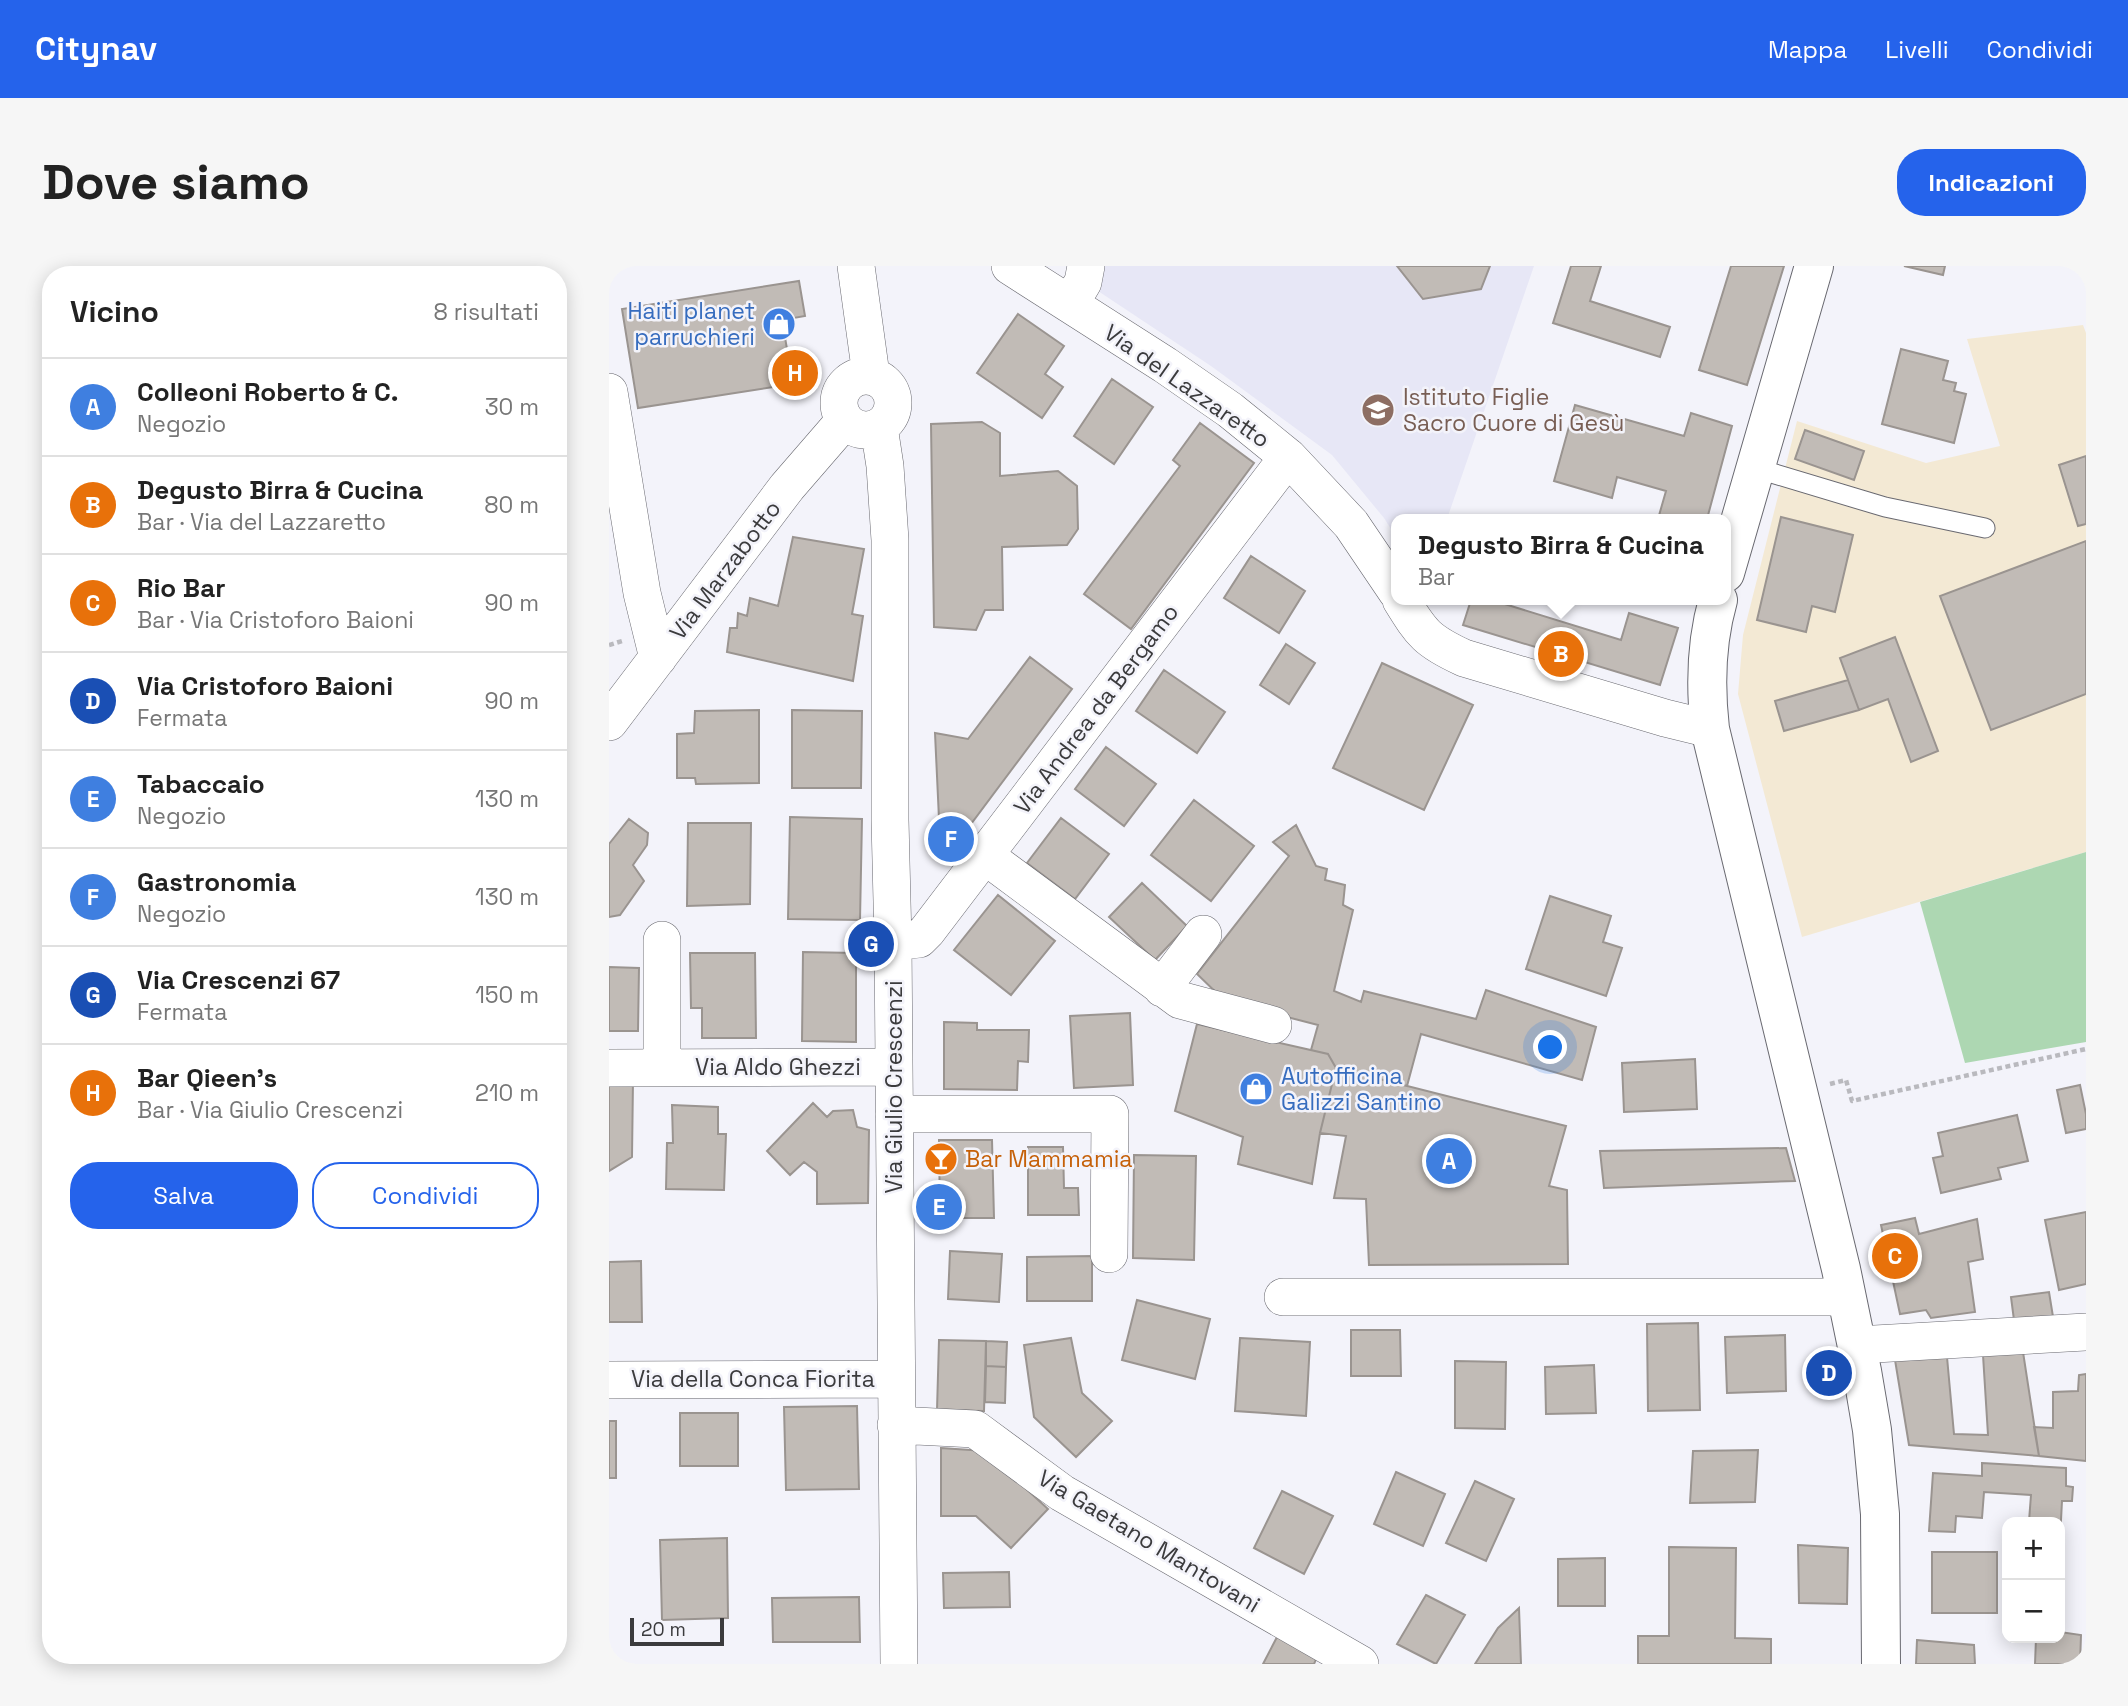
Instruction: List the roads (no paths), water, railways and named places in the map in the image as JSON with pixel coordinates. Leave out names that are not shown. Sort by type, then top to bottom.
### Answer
[{"type":"street","points":[[856,266],[871,375],[881,379],[891,390],[894,404],[890,417],[862,424]]},
{"type":"street","name":"Via del Lazzaretto","points":[[1010,266],[1197,387],[1288,457],[1351,524],[1391,583]]},
{"type":"street","points":[[1070,304],[1083,282],[1086,266]]},
{"type":"street","points":[[1731,552],[1814,266]]},
{"type":"street","points":[[609,392],[642,593],[659,658]]},
{"type":"street","name":"Via Marzabotto","points":[[609,722],[787,487],[862,424]]},
{"type":"street","name":"Via Giulio Crescenzi","points":[[862,424],[885,466],[890,540],[898,1664]]},
{"type":"street","name":"Via Andrea da Bergamo","points":[[893,942],[919,939],[1288,457]]},
{"type":"street","points":[[642,593],[655,606],[673,610],[697,607]]},
{"type":"street","points":[[1404,605],[1419,628],[1437,646],[1464,658],[1710,729]]},
{"type":"street","points":[[1717,605],[1707,659],[1706,699],[1710,729],[1846,1297],[1872,1430],[1880,1514],[1881,1664]]},
{"type":"street","points":[[984,855],[1180,1000],[1273,1026]]},
{"type":"street","points":[[1162,988],[1203,934]]},
{"type":"street","name":"Via Aldo Ghezzi","points":[[661,940],[662,1067]]},
{"type":"street","name":"Via Aldo Ghezzi","points":[[609,1068],[894,1067]]},
{"type":"street","points":[[894,1114],[1110,1114],[1109,1254]]},
{"type":"street","points":[[1283,1297],[1846,1297]]},
{"type":"street","points":[[1857,1345],[2086,1332]]},
{"type":"street","name":"Via della Conca Fiorita","points":[[609,1380],[897,1379]]},
{"type":"street","name":"Via Gaetano Mantovani","points":[[897,1425],[975,1429],[1062,1493],[1360,1664]]},
{"type":"lane","points":[[1755,468],[1885,507],[1985,528]]},
{"type":"place","name":"Haiti planet parruchieri","points":[[779,324]]},
{"type":"place","name":"Bar Qieen's","points":[[795,373]]},
{"type":"place","name":"Istituto Figlie Sacro Cuore di Gesù","points":[[1378,410]]},
{"type":"place","name":"Degusto Birra & Cucina","points":[[1561,654]]},
{"type":"place","name":"Gastronomia","points":[[951,839]]},
{"type":"place","name":"Via Crescenzi 67","points":[[871,944]]},
{"type":"place","name":"Autofficina Galizzi Santino","points":[[1256,1089]]},
{"type":"place","name":"Bar Mammamia","points":[[941,1159]]},
{"type":"place","name":"Colleoni Roberto & C.","points":[[1449,1161]]},
{"type":"place","name":"Tabaccaio","points":[[939,1207]]},
{"type":"place","name":"Rio Bar","points":[[1895,1256]]},
{"type":"place","name":"Via Cristoforo Baioni","points":[[1829,1373]]}]
